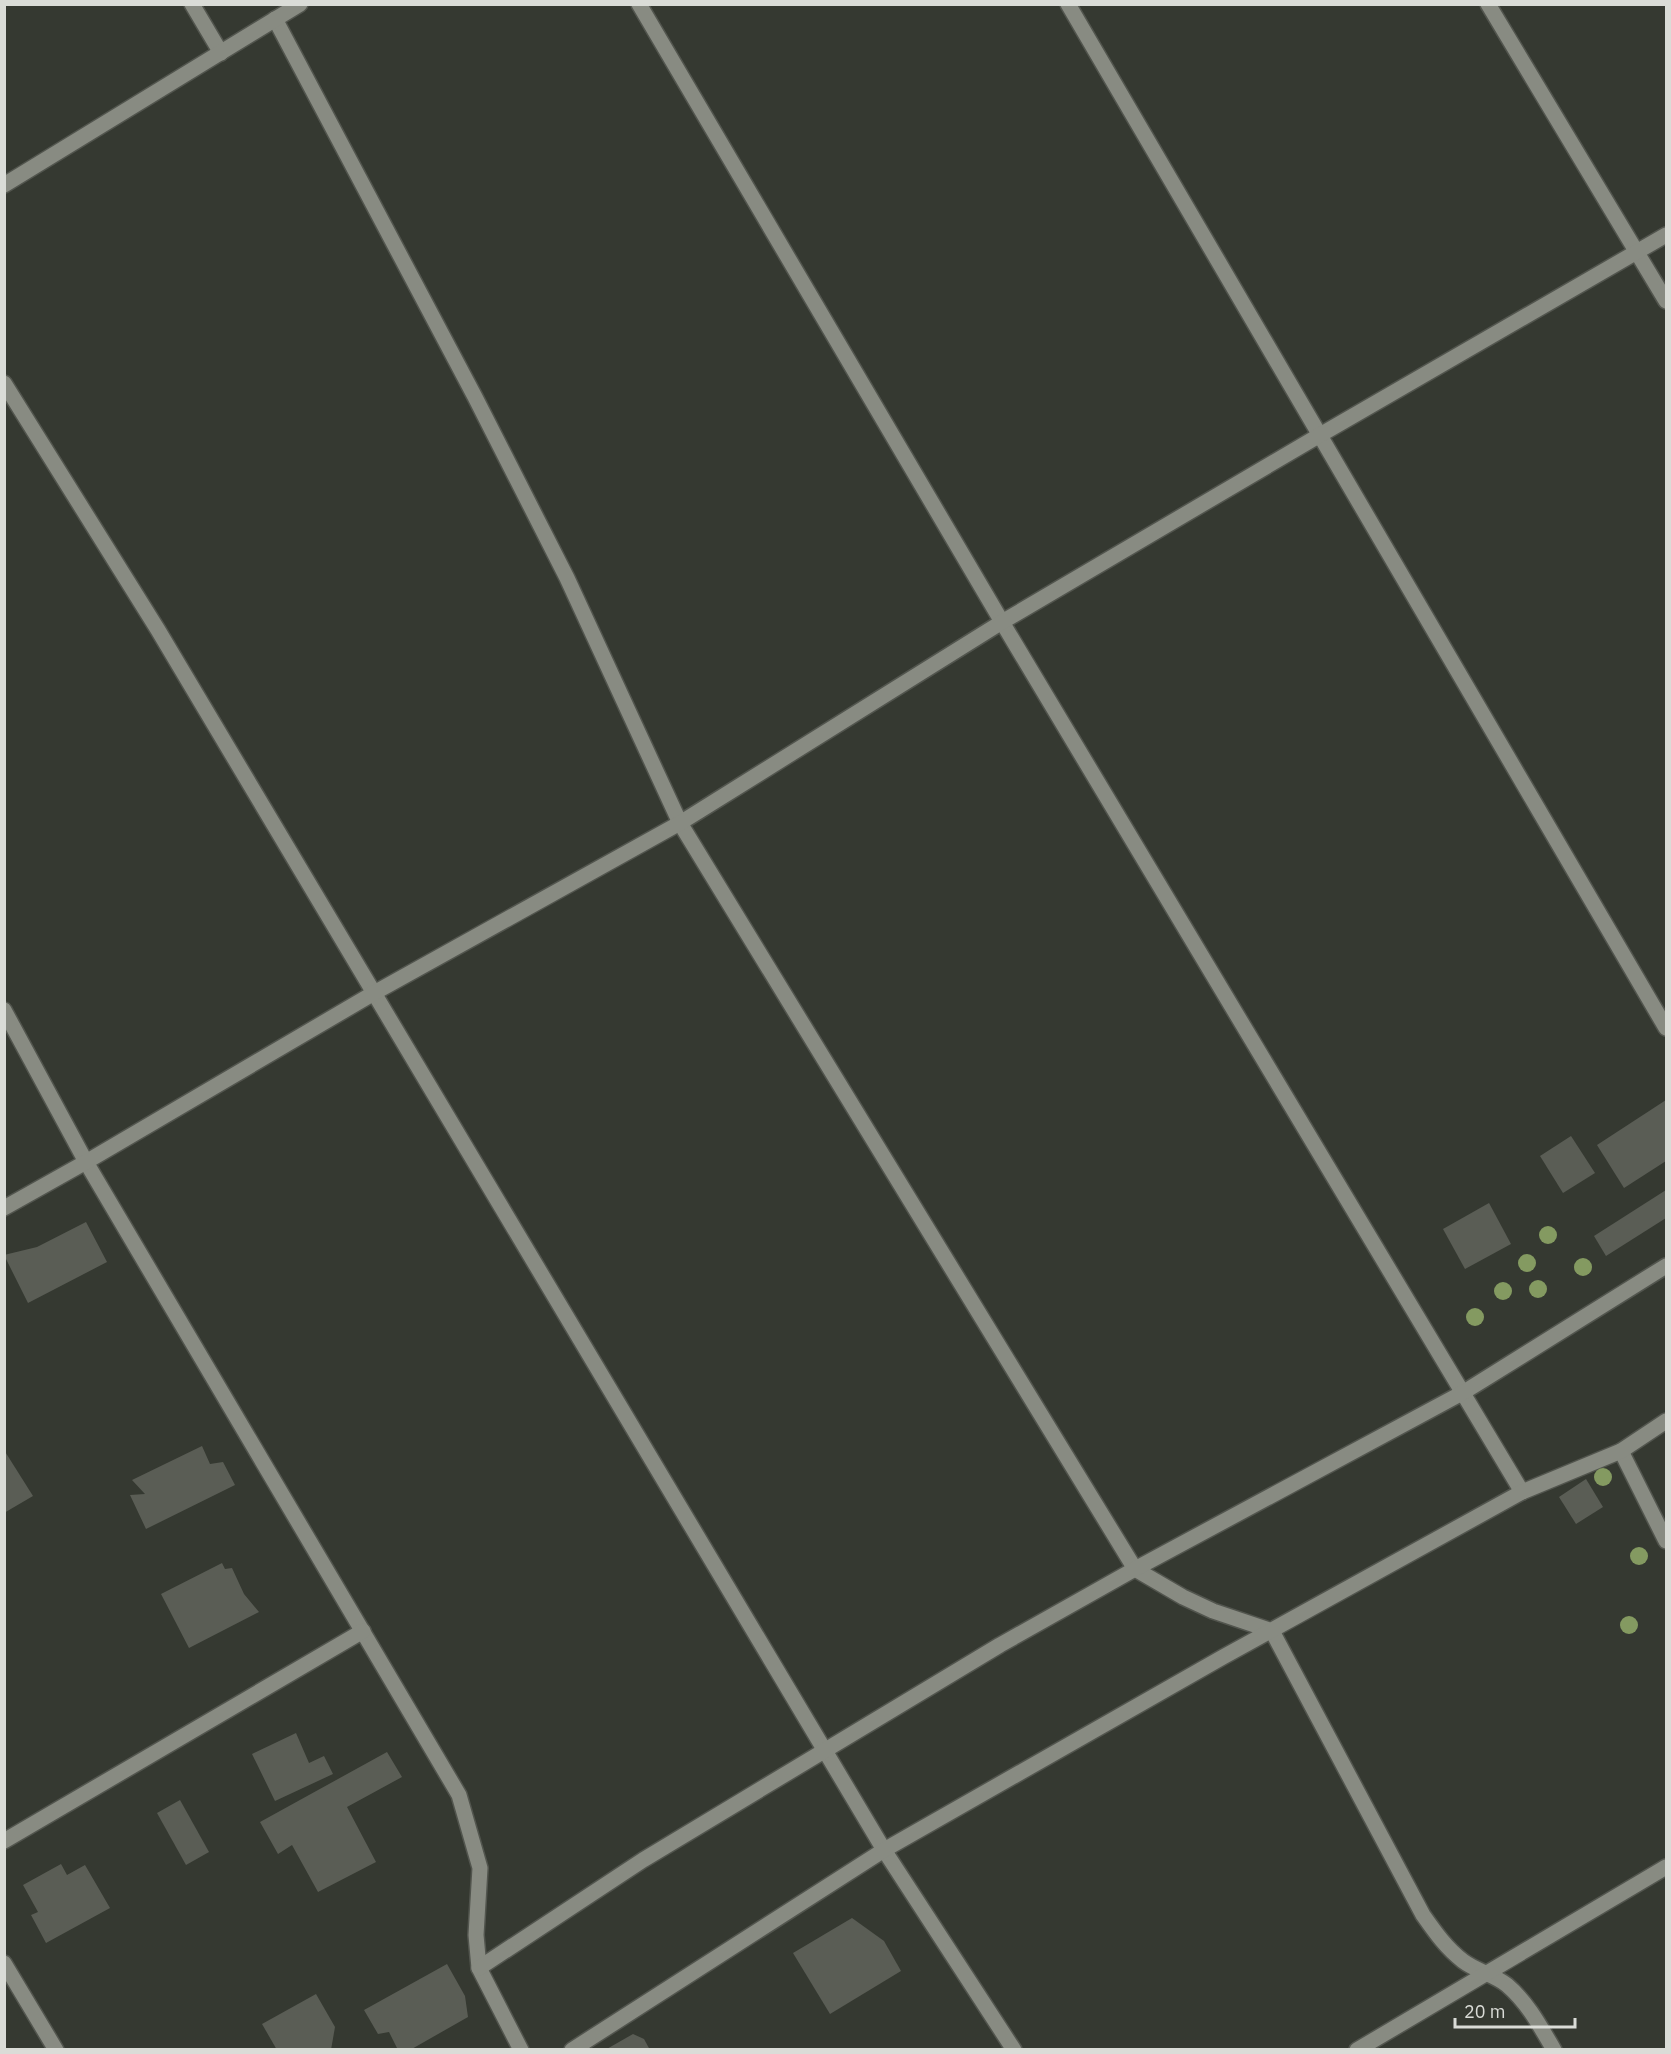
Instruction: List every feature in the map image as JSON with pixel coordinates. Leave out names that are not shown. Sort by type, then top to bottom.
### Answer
[{"type":"street","points":[[192,4],[221,53]]},
{"type":"street","points":[[4,185],[300,4]]},
{"type":"street","points":[[639,4],[1002,622],[1522,1492]]},
{"type":"street","points":[[1068,4],[1666,1028]]},
{"type":"street","points":[[1488,4],[1666,301]]},
{"type":"street","points":[[275,19],[475,397],[551,546],[680,824],[1134,1569],[1213,1611],[1272,1631],[1423,1915],[1444,1944],[1463,1961],[1505,1983],[1517,1994],[1533,2013],[1554,2049]]},
{"type":"street","points":[[4,1208],[374,993],[680,824],[1002,622],[1320,435],[1666,236]]},
{"type":"street","points":[[4,383],[158,630],[884,1850],[1014,2049]]},
{"type":"street","points":[[4,1010],[86,1162],[459,1795],[480,1868],[476,1935],[479,1968],[521,2049]]},
{"type":"street","points":[[479,1968],[643,1860],[1000,1645],[1134,1569],[1464,1392],[1666,1266]]},
{"type":"street","points":[[572,2049],[884,1850],[1223,1657],[1522,1492],[1621,1451],[1666,1421]]},
{"type":"street","points":[[1621,1451],[1666,1540]]},
{"type":"street","points":[[4,1841],[363,1631]]},
{"type":"street","points":[[1357,2049],[1666,1867]]},
{"type":"street","points":[[4,1963],[56,2049]]},
{"type":"building","points":[[1666,1100],[1666,1161],[1624,1188],[1597,1145]]},
{"type":"building","points":[[1571,1136],[1595,1173],[1563,1193],[1540,1156]]},
{"type":"building","points":[[1666,1190],[1666,1218],[1606,1256],[1594,1236]]},
{"type":"building","points":[[1489,1203],[1511,1244],[1465,1269],[1443,1229]]},
{"type":"building","points":[[86,1222],[107,1262],[28,1303],[4,1255],[37,1247]]},
{"type":"building","points":[[202,1446],[210,1464],[223,1462],[235,1485],[146,1529],[130,1495],[145,1494],[132,1480]]},
{"type":"building","points":[[4,1450],[33,1496],[4,1513]]},
{"type":"building","points":[[1586,1479],[1603,1507],[1576,1524],[1559,1497]]},
{"type":"building","points":[[222,1563],[225,1569],[232,1568],[244,1594],[259,1612],[189,1648],[161,1594]]},
{"type":"building","points":[[296,1733],[309,1763],[324,1756],[333,1774],[275,1801],[252,1754]]},
{"type":"building","points":[[387,1752],[402,1777],[347,1807],[376,1862],[318,1892],[292,1845],[278,1854],[260,1822]]},
{"type":"building","points":[[180,1800],[209,1852],[186,1865],[157,1813]]},
{"type":"building","points":[[61,1864],[67,1875],[85,1865],[110,1908],[46,1943],[31,1915],[38,1912],[23,1885]]},
{"type":"building","points":[[852,1918],[884,1941],[901,1971],[830,2014],[793,1953]]},
{"type":"building","points":[[447,1964],[465,1996],[468,2017],[410,2050],[398,2050],[389,2032],[378,2034],[364,2010]]},
{"type":"building","points":[[316,1994],[335,2027],[331,2050],[277,2050],[262,2024]]},
{"type":"building","points":[[633,2034],[644,2039],[650,2050],[605,2050]]}]
